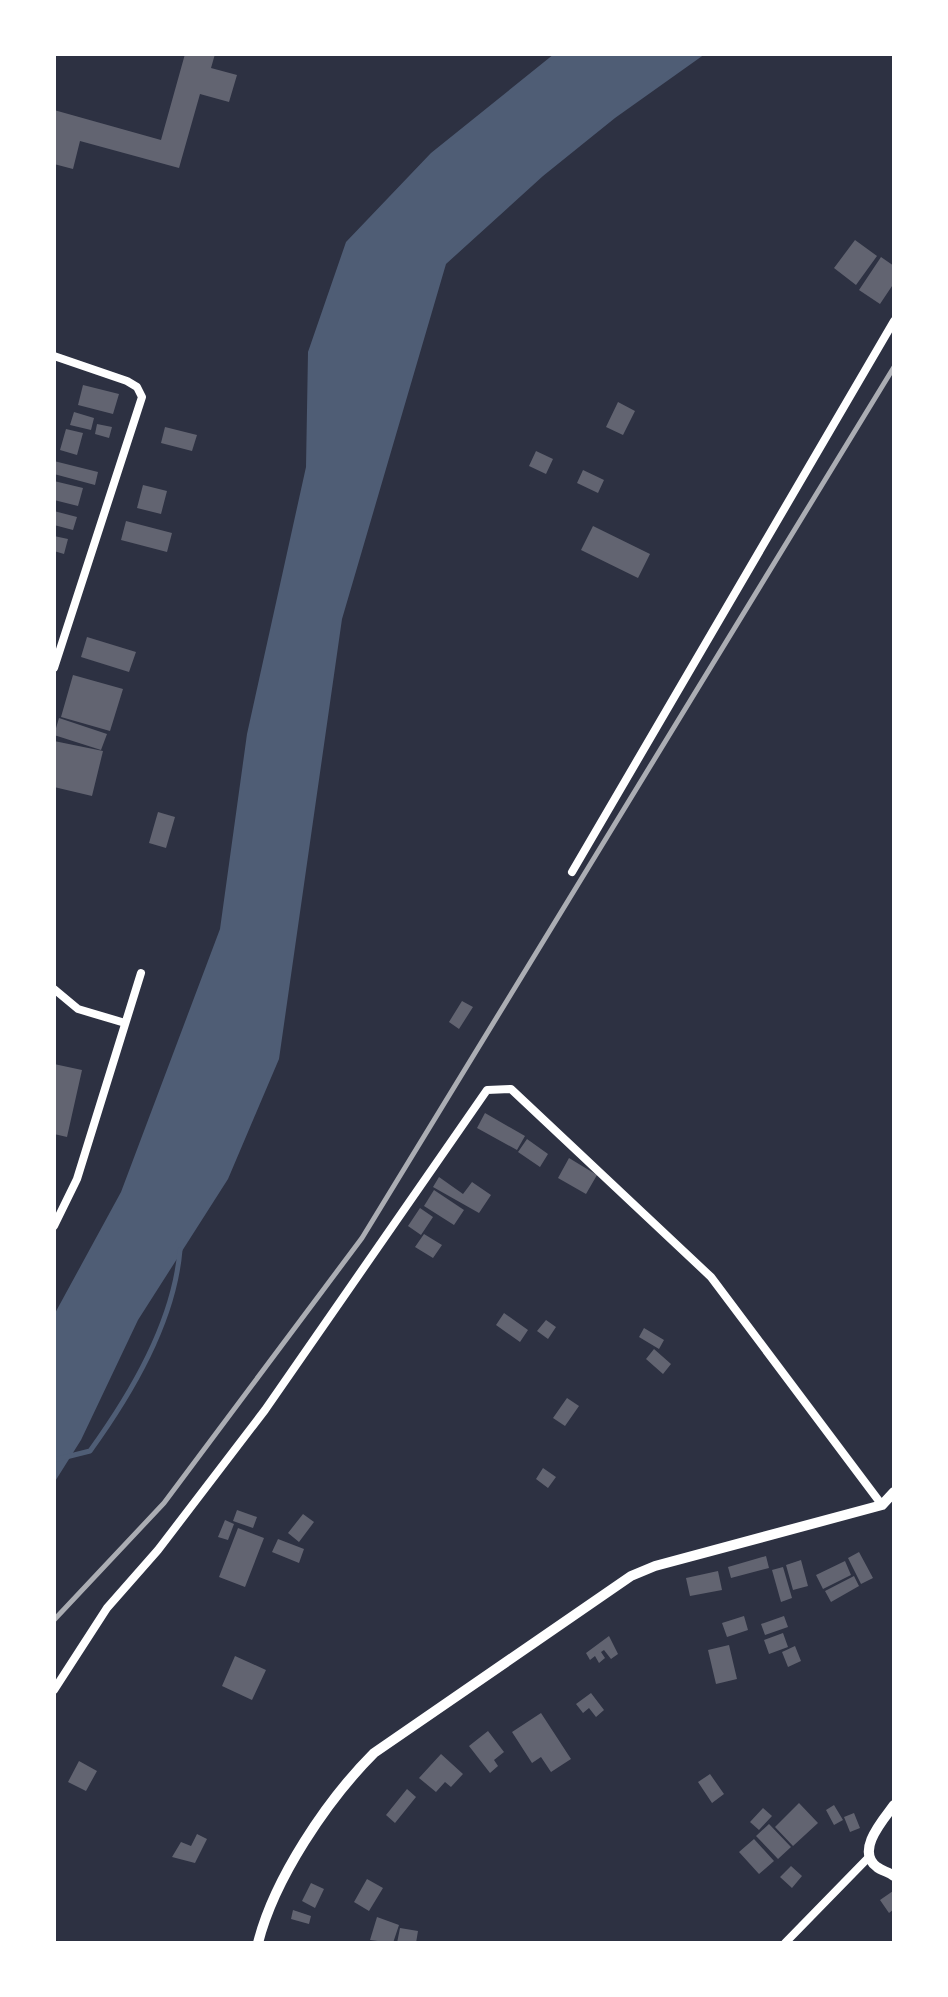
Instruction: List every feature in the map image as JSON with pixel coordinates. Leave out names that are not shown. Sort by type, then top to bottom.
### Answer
[{"type":"street","points":[[572,872],[894,321]]},
{"type":"street","points":[[54,356],[127,381],[137,387],[142,397],[54,668]]},
{"type":"street","points":[[54,1226],[77,1179],[141,973]]},
{"type":"street","points":[[54,989],[78,1009],[125,1023]]},
{"type":"street","points":[[54,1690],[107,1608],[158,1550],[265,1410],[487,1090],[511,1089],[711,1277],[882,1505]]},
{"type":"street","points":[[258,1943],[264,1921],[323,1815],[345,1782],[386,1744],[631,1576],[655,1566],[882,1505],[894,1492]]},
{"type":"street","points":[[894,1805],[869,1846],[869,1857],[876,1866],[894,1876]]},
{"type":"street","points":[[785,1943],[869,1857]]},
{"type":"water","points":[[554,54],[705,54],[615,118],[543,176],[446,264],[342,619],[279,1059],[228,1179],[138,1320],[81,1440],[54,1483],[54,1315],[121,1192],[220,929],[247,734],[306,467],[308,352],[346,242],[431,153]]},
{"type":"building","points":[[185,54],[215,54],[211,68],[237,75],[229,102],[200,94],[179,168],[80,141],[73,169],[54,164],[54,110],[161,140]]},
{"type":"building","points":[[855,240],[877,256],[856,285],[834,268]]},
{"type":"building","points":[[881,257],[894,266],[894,283],[880,304],[859,290]]},
{"type":"building","points":[[83,385],[119,394],[113,414],[78,405]]},
{"type":"building","points":[[618,402],[635,411],[623,435],[606,427]]},
{"type":"building","points":[[74,412],[94,418],[91,430],[70,425]]},
{"type":"building","points":[[97,424],[112,427],[109,438],[95,434]]},
{"type":"building","points":[[165,427],[197,435],[192,451],[161,443]]},
{"type":"building","points":[[66,429],[83,433],[77,455],[60,450]]},
{"type":"building","points":[[536,451],[553,459],[546,474],[529,466]]},
{"type":"building","points":[[54,461],[98,472],[95,485],[54,474]]},
{"type":"building","points":[[583,470],[604,480],[598,493],[577,483]]},
{"type":"building","points":[[54,481],[83,488],[78,506],[54,500]]},
{"type":"building","points":[[143,485],[167,491],[161,514],[137,508]]},
{"type":"building","points":[[54,511],[77,517],[73,530],[54,525]]},
{"type":"building","points":[[126,521],[172,533],[167,552],[121,540]]},
{"type":"building","points":[[593,526],[650,554],[638,578],[581,550]]},
{"type":"building","points":[[54,536],[68,539],[64,554],[54,551]]},
{"type":"building","points":[[87,637],[136,652],[129,672],[81,657]]},
{"type":"building","points":[[73,675],[123,689],[110,731],[61,717]]},
{"type":"building","points":[[59,718],[107,734],[101,750],[54,735]]},
{"type":"building","points":[[54,741],[103,751],[92,796],[54,787]]},
{"type":"building","points":[[158,812],[175,817],[166,848],[149,843]]},
{"type":"building","points":[[462,1001],[473,1007],[459,1029],[449,1022]]},
{"type":"building","points":[[54,1064],[82,1070],[67,1137],[54,1134]]},
{"type":"building","points":[[485,1113],[525,1136],[517,1150],[477,1128]]},
{"type":"building","points":[[527,1139],[548,1154],[540,1167],[518,1152]]},
{"type":"building","points":[[569,1158],[597,1175],[586,1194],[558,1178]]},
{"type":"building","points":[[439,1177],[463,1194],[472,1182],[491,1195],[479,1213],[433,1187]]},
{"type":"building","points":[[434,1190],[464,1210],[454,1225],[424,1206]]},
{"type":"building","points":[[420,1208],[433,1217],[421,1235],[408,1226]]},
{"type":"building","points":[[424,1234],[442,1245],[433,1258],[415,1247]]},
{"type":"building","points":[[504,1313],[528,1330],[520,1342],[496,1325]]},
{"type":"building","points":[[546,1320],[556,1327],[548,1339],[537,1331]]},
{"type":"building","points":[[644,1328],[664,1340],[659,1349],[639,1337]]},
{"type":"building","points":[[654,1349],[671,1364],[663,1374],[646,1359]]},
{"type":"building","points":[[567,1398],[579,1406],[565,1426],[553,1418]]},
{"type":"building","points":[[543,1468],[556,1477],[548,1488],[536,1479]]},
{"type":"building","points":[[237,1510],[257,1517],[253,1528],[233,1521]]},
{"type":"building","points":[[303,1514],[314,1522],[299,1542],[288,1533]]},
{"type":"building","points":[[225,1520],[234,1524],[228,1540],[218,1537]]},
{"type":"building","points":[[238,1528],[264,1538],[245,1587],[219,1577]]},
{"type":"building","points":[[278,1539],[304,1549],[299,1563],[272,1552]]},
{"type":"building","points":[[859,1552],[873,1578],[861,1584],[848,1558]]},
{"type":"building","points":[[766,1556],[769,1568],[731,1578],[728,1567]]},
{"type":"building","points":[[801,1560],[808,1586],[793,1590],[786,1565]]},
{"type":"building","points":[[845,1561],[851,1575],[823,1589],[816,1575]]},
{"type":"building","points":[[783,1567],[792,1598],[781,1602],[772,1570]]},
{"type":"building","points":[[718,1571],[722,1590],[690,1596],[686,1578]]},
{"type":"building","points":[[854,1576],[859,1586],[831,1602],[825,1591]]},
{"type":"building","points":[[744,1616],[748,1630],[727,1637],[722,1623]]},
{"type":"building","points":[[784,1616],[788,1627],[765,1635],[761,1624]]},
{"type":"building","points":[[783,1633],[788,1647],[769,1654],[764,1640]]},
{"type":"building","points":[[609,1636],[618,1654],[611,1659],[604,1650],[601,1652],[605,1658],[599,1663],[595,1656],[590,1660],[586,1653]]},
{"type":"building","points":[[729,1645],[737,1679],[716,1684],[708,1650]]},
{"type":"building","points":[[795,1646],[801,1661],[788,1667],[782,1652]]},
{"type":"building","points":[[235,1656],[266,1670],[252,1700],[222,1686]]},
{"type":"building","points":[[591,1693],[604,1710],[596,1717],[589,1708],[583,1713],[576,1704]]},
{"type":"building","points":[[541,1713],[571,1759],[551,1772],[541,1757],[532,1763],[512,1732]]},
{"type":"building","points":[[488,1731],[504,1752],[494,1760],[498,1766],[490,1773],[469,1746]]},
{"type":"building","points":[[441,1754],[463,1774],[451,1787],[445,1782],[436,1792],[419,1778]]},
{"type":"building","points":[[79,1761],[97,1771],[86,1791],[68,1782]]},
{"type":"building","points":[[710,1774],[724,1794],[712,1803],[698,1782]]},
{"type":"building","points":[[407,1789],[416,1797],[395,1823],[386,1815]]},
{"type":"building","points":[[799,1803],[818,1823],[793,1846],[775,1827]]},
{"type":"building","points":[[834,1805],[843,1820],[834,1825],[826,1810]]},
{"type":"building","points":[[763,1808],[772,1816],[759,1830],[750,1822]]},
{"type":"building","points":[[854,1813],[860,1828],[850,1832],[844,1817]]},
{"type":"building","points":[[769,1824],[791,1847],[778,1859],[756,1836]]},
{"type":"building","points":[[197,1834],[207,1839],[195,1863],[172,1857],[181,1842],[191,1846]]},
{"type":"building","points":[[754,1839],[774,1861],[759,1874],[739,1852]]},
{"type":"building","points":[[791,1866],[802,1876],[792,1888],[780,1877]]},
{"type":"building","points":[[367,1879],[383,1888],[369,1911],[354,1902]]},
{"type":"building","points":[[311,1883],[324,1889],[315,1908],[302,1901]]},
{"type":"building","points":[[893,1891],[894,1909],[889,1913],[880,1900]]},
{"type":"building","points":[[293,1910],[311,1916],[309,1924],[291,1919]]},
{"type":"building","points":[[377,1917],[399,1925],[393,1943],[370,1940]]},
{"type":"building","points":[[400,1928],[418,1931],[416,1943],[397,1943]]},
{"type":"waterway","points":[[54,1460],[90,1451],[121,1406],[160,1330],[176,1277],[180,1250]]},
{"type":"railway","points":[[54,1620],[164,1503],[362,1238],[894,367]]}]
